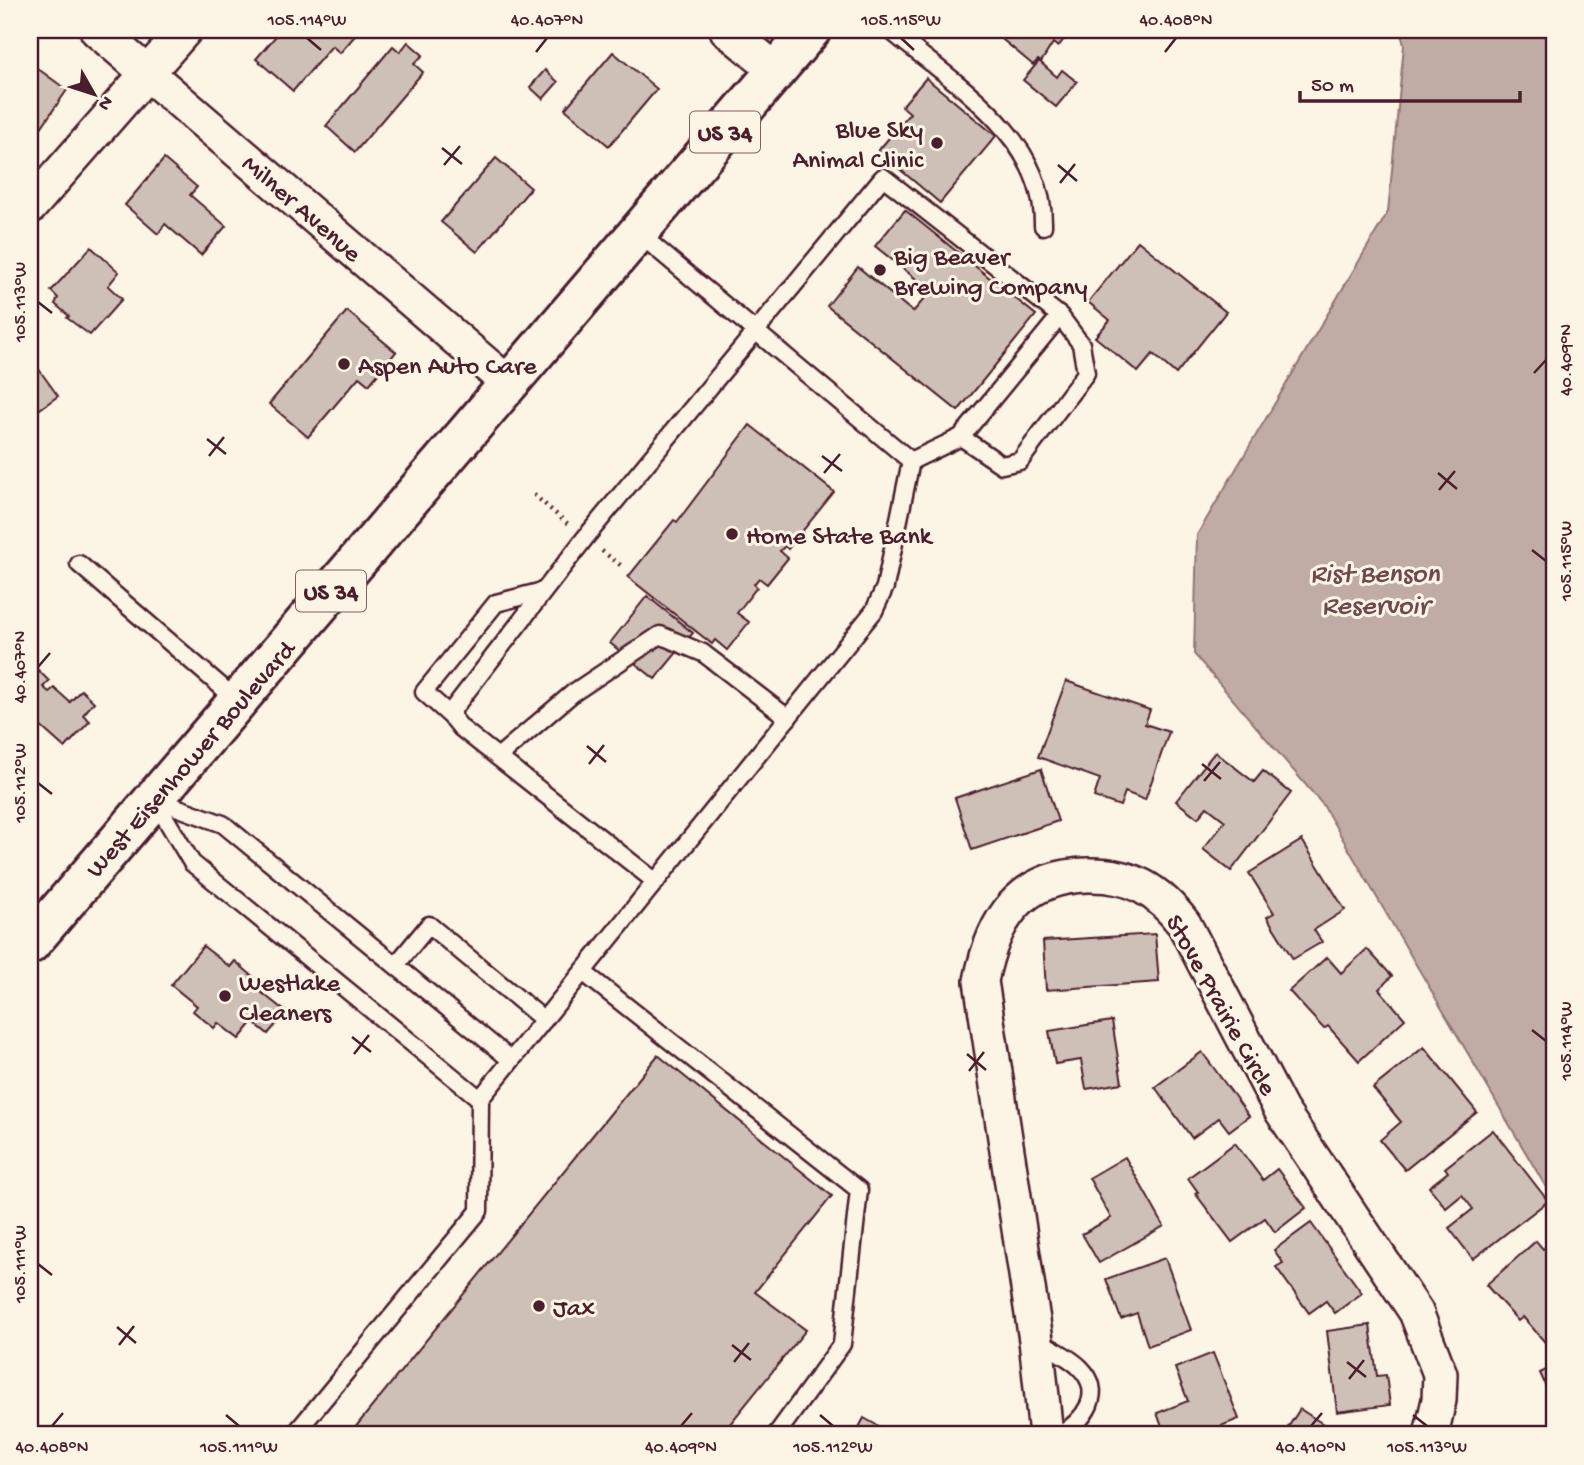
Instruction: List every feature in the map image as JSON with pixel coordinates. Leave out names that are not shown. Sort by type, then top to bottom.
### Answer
[{"type":"highway","name":"West Eisenhower Boulevard","points":[[30,944],[811,30]]},
{"type":"street","name":"Milner Avenue","points":[[97,30],[509,384]]},
{"type":"street","points":[[30,207],[185,30]]},
{"type":"street","points":[[727,30],[777,71]]},
{"type":"street","name":"Stove Prairie Circle","points":[[1045,1435],[1036,1340],[981,981],[992,938],[1002,920],[1029,890],[1045,881],[1071,875],[1123,877],[1142,884],[1167,902],[1184,924],[1281,1110],[1416,1312],[1440,1374],[1435,1426],[1430,1435]]},
{"type":"lane","points":[[890,30],[992,115],[1016,141],[1035,173],[1044,202],[1043,226]]},
{"type":"lane","points":[[453,718],[453,709],[460,697],[544,591],[883,177],[1060,316],[1081,344],[1086,373],[1020,461],[1009,466],[1002,465],[961,437]]},
{"type":"lane","points":[[638,233],[911,461]]},
{"type":"lane","points":[[911,461],[961,437],[1060,316]]},
{"type":"lane","points":[[294,1435],[479,1211],[480,1099],[874,611],[885,587],[911,461]]},
{"type":"lane","points":[[79,564],[237,701]]},
{"type":"lane","points":[[544,591],[496,603],[424,692],[498,757],[656,882]]},
{"type":"lane","points":[[498,757],[573,693],[660,635],[703,653],[788,718]]},
{"type":"lane","points":[[154,799],[223,824],[511,1060]]},
{"type":"lane","points":[[154,799],[192,863],[480,1099]]},
{"type":"lane","points":[[396,965],[429,925],[544,1020]]},
{"type":"lane","points":[[583,971],[859,1190],[842,1344],[776,1435]]},
{"type":"lane","points":[[1036,1340],[1079,1366],[1091,1381],[1093,1396],[1087,1409],[1072,1428],[1059,1435]]},
{"type":"water","name":"Rist Benson Reservoir","points":[[1400,30],[1554,30],[1554,1201],[1323,805],[1194,654],[1197,535],[1388,212],[1404,45]]},
{"type":"building","points":[[281,30],[360,30],[340,53],[332,46],[293,91],[256,59]]},
{"type":"building","points":[[991,30],[1071,30],[1058,47],[1053,43],[1041,62],[1038,60],[1033,65]]},
{"type":"building","points":[[408,42],[423,55],[414,64],[423,72],[355,152],[326,126],[393,46],[400,52]]},
{"type":"building","points":[[613,52],[657,89],[609,146],[565,109]]},
{"type":"building","points":[[1039,61],[1057,77],[1062,70],[1077,82],[1056,107],[1023,80]]},
{"type":"building","points":[[30,63],[67,90],[38,132],[30,126]]},
{"type":"building","points":[[545,70],[558,82],[543,99],[530,87]]},
{"type":"building","name":"Blue Sky Animal Clinic","points":[[926,78],[996,136],[940,203],[878,151],[910,113],[902,106]]},
{"type":"building","points":[[496,158],[531,188],[477,252],[441,222]]},
{"type":"building","points":[[164,159],[197,187],[190,195],[226,226],[201,255],[165,224],[158,234],[125,205]]},
{"type":"building","points":[[905,210],[1036,315],[958,411],[827,306],[858,267],[913,312],[931,291],[875,246]]},
{"type":"building","points":[[1138,241],[1226,312],[1176,374],[1153,354],[1138,372],[1095,337],[1110,320],[1088,302]]},
{"type":"building","points":[[91,247],[119,272],[108,286],[122,299],[90,335],[67,318],[69,316],[55,304],[58,298],[51,291]]},
{"type":"building","name":"Aspen Auto Care","points":[[347,311],[396,352],[369,385],[359,377],[308,437],[269,404]]},
{"type":"building","points":[[30,357],[58,396],[30,416]]},
{"type":"building","name":"Home State Bank","points":[[750,425],[834,492],[788,549],[785,546],[780,551],[788,558],[767,584],[759,578],[754,584],[757,587],[737,613],[749,622],[727,650],[715,640],[712,644],[628,577],[674,520],[677,522]]},
{"type":"building","points":[[647,596],[693,633],[655,679],[610,643]]},
{"type":"building","points":[[38,670],[49,681],[43,687],[49,692],[54,688],[70,702],[81,690],[94,702],[83,715],[90,721],[65,748],[30,717],[36,711],[30,706],[30,673],[32,676]]},
{"type":"building","points":[[1066,681],[1150,710],[1145,724],[1169,732],[1145,800],[1125,792],[1120,806],[1094,797],[1100,779],[1038,757]]},
{"type":"building","points":[[1215,752],[1254,782],[1263,771],[1291,793],[1231,871],[1203,849],[1225,821],[1207,807],[1198,818],[1176,801]]},
{"type":"building","points":[[1041,769],[1058,821],[972,850],[955,798]]},
{"type":"building","points":[[1302,840],[1345,910],[1314,930],[1322,942],[1293,959],[1267,917],[1274,913],[1249,873]]},
{"type":"building","points":[[1155,934],[1159,982],[1046,990],[1043,941]]},
{"type":"building","name":"Westlake Cleaners","points":[[203,946],[230,967],[235,961],[257,980],[252,985],[286,1012],[268,1034],[253,1022],[239,1039],[218,1023],[214,1028],[193,1011],[197,1006],[171,985]]},
{"type":"building","points":[[1367,949],[1392,976],[1379,989],[1405,1019],[1359,1061],[1328,1026],[1324,1029],[1289,991],[1327,957],[1341,973]]},
{"type":"building","points":[[1112,1021],[1122,1083],[1086,1089],[1081,1060],[1055,1064],[1049,1031]]},
{"type":"building","points":[[1424,1047],[1477,1112],[1405,1170],[1380,1140],[1401,1122],[1373,1088]]},
{"type":"building","points":[[1202,1052],[1249,1116],[1229,1131],[1219,1118],[1192,1138],[1155,1087]]},
{"type":"building","points":[[658,1055],[832,1196],[755,1292],[806,1330],[721,1435],[349,1435]]},
{"type":"building","points":[[1493,1130],[1548,1201],[1473,1259],[1449,1228],[1473,1209],[1462,1195],[1446,1208],[1429,1187],[1448,1172],[1445,1168]]},
{"type":"building","points":[[1235,1143],[1263,1180],[1277,1169],[1306,1208],[1275,1232],[1265,1218],[1232,1242],[1195,1193],[1198,1192],[1188,1178]]},
{"type":"building","points":[[1125,1157],[1164,1226],[1099,1263],[1082,1234],[1111,1218],[1089,1178]]},
{"type":"building","points":[[1311,1223],[1362,1293],[1335,1313],[1326,1301],[1309,1313],[1276,1267],[1283,1263],[1274,1250]]},
{"type":"building","points":[[1536,1241],[1543,1249],[1554,1241],[1554,1345],[1550,1348],[1523,1317],[1518,1321],[1486,1285]]},
{"type":"building","points":[[1165,1258],[1191,1330],[1148,1346],[1137,1313],[1121,1319],[1106,1279]]},
{"type":"building","points":[[1370,1325],[1377,1376],[1386,1375],[1390,1405],[1337,1412],[1327,1331]]},
{"type":"building","points":[[1213,1353],[1239,1419],[1198,1435],[1165,1435],[1157,1413],[1188,1401],[1175,1368]]},
{"type":"building","points":[[1554,1366],[1554,1404],[1540,1373]]},
{"type":"building","points":[[1300,1409],[1340,1435],[1283,1435]]},
{"type":"building","points":[[864,1418],[894,1435],[855,1435]]},
{"type":"place","name":"Blue Sky Animal Clinic","points":[[937,143]]},
{"type":"place","name":"Big Beaver Brewing Company","points":[[880,270]]},
{"type":"place","name":"Aspen Auto Care","points":[[344,364]]},
{"type":"place","name":"Home State Bank","points":[[732,534]]},
{"type":"place","name":"Westlake Cleaners","points":[[225,996]]},
{"type":"place","name":"Jax","points":[[539,1306]]}]
